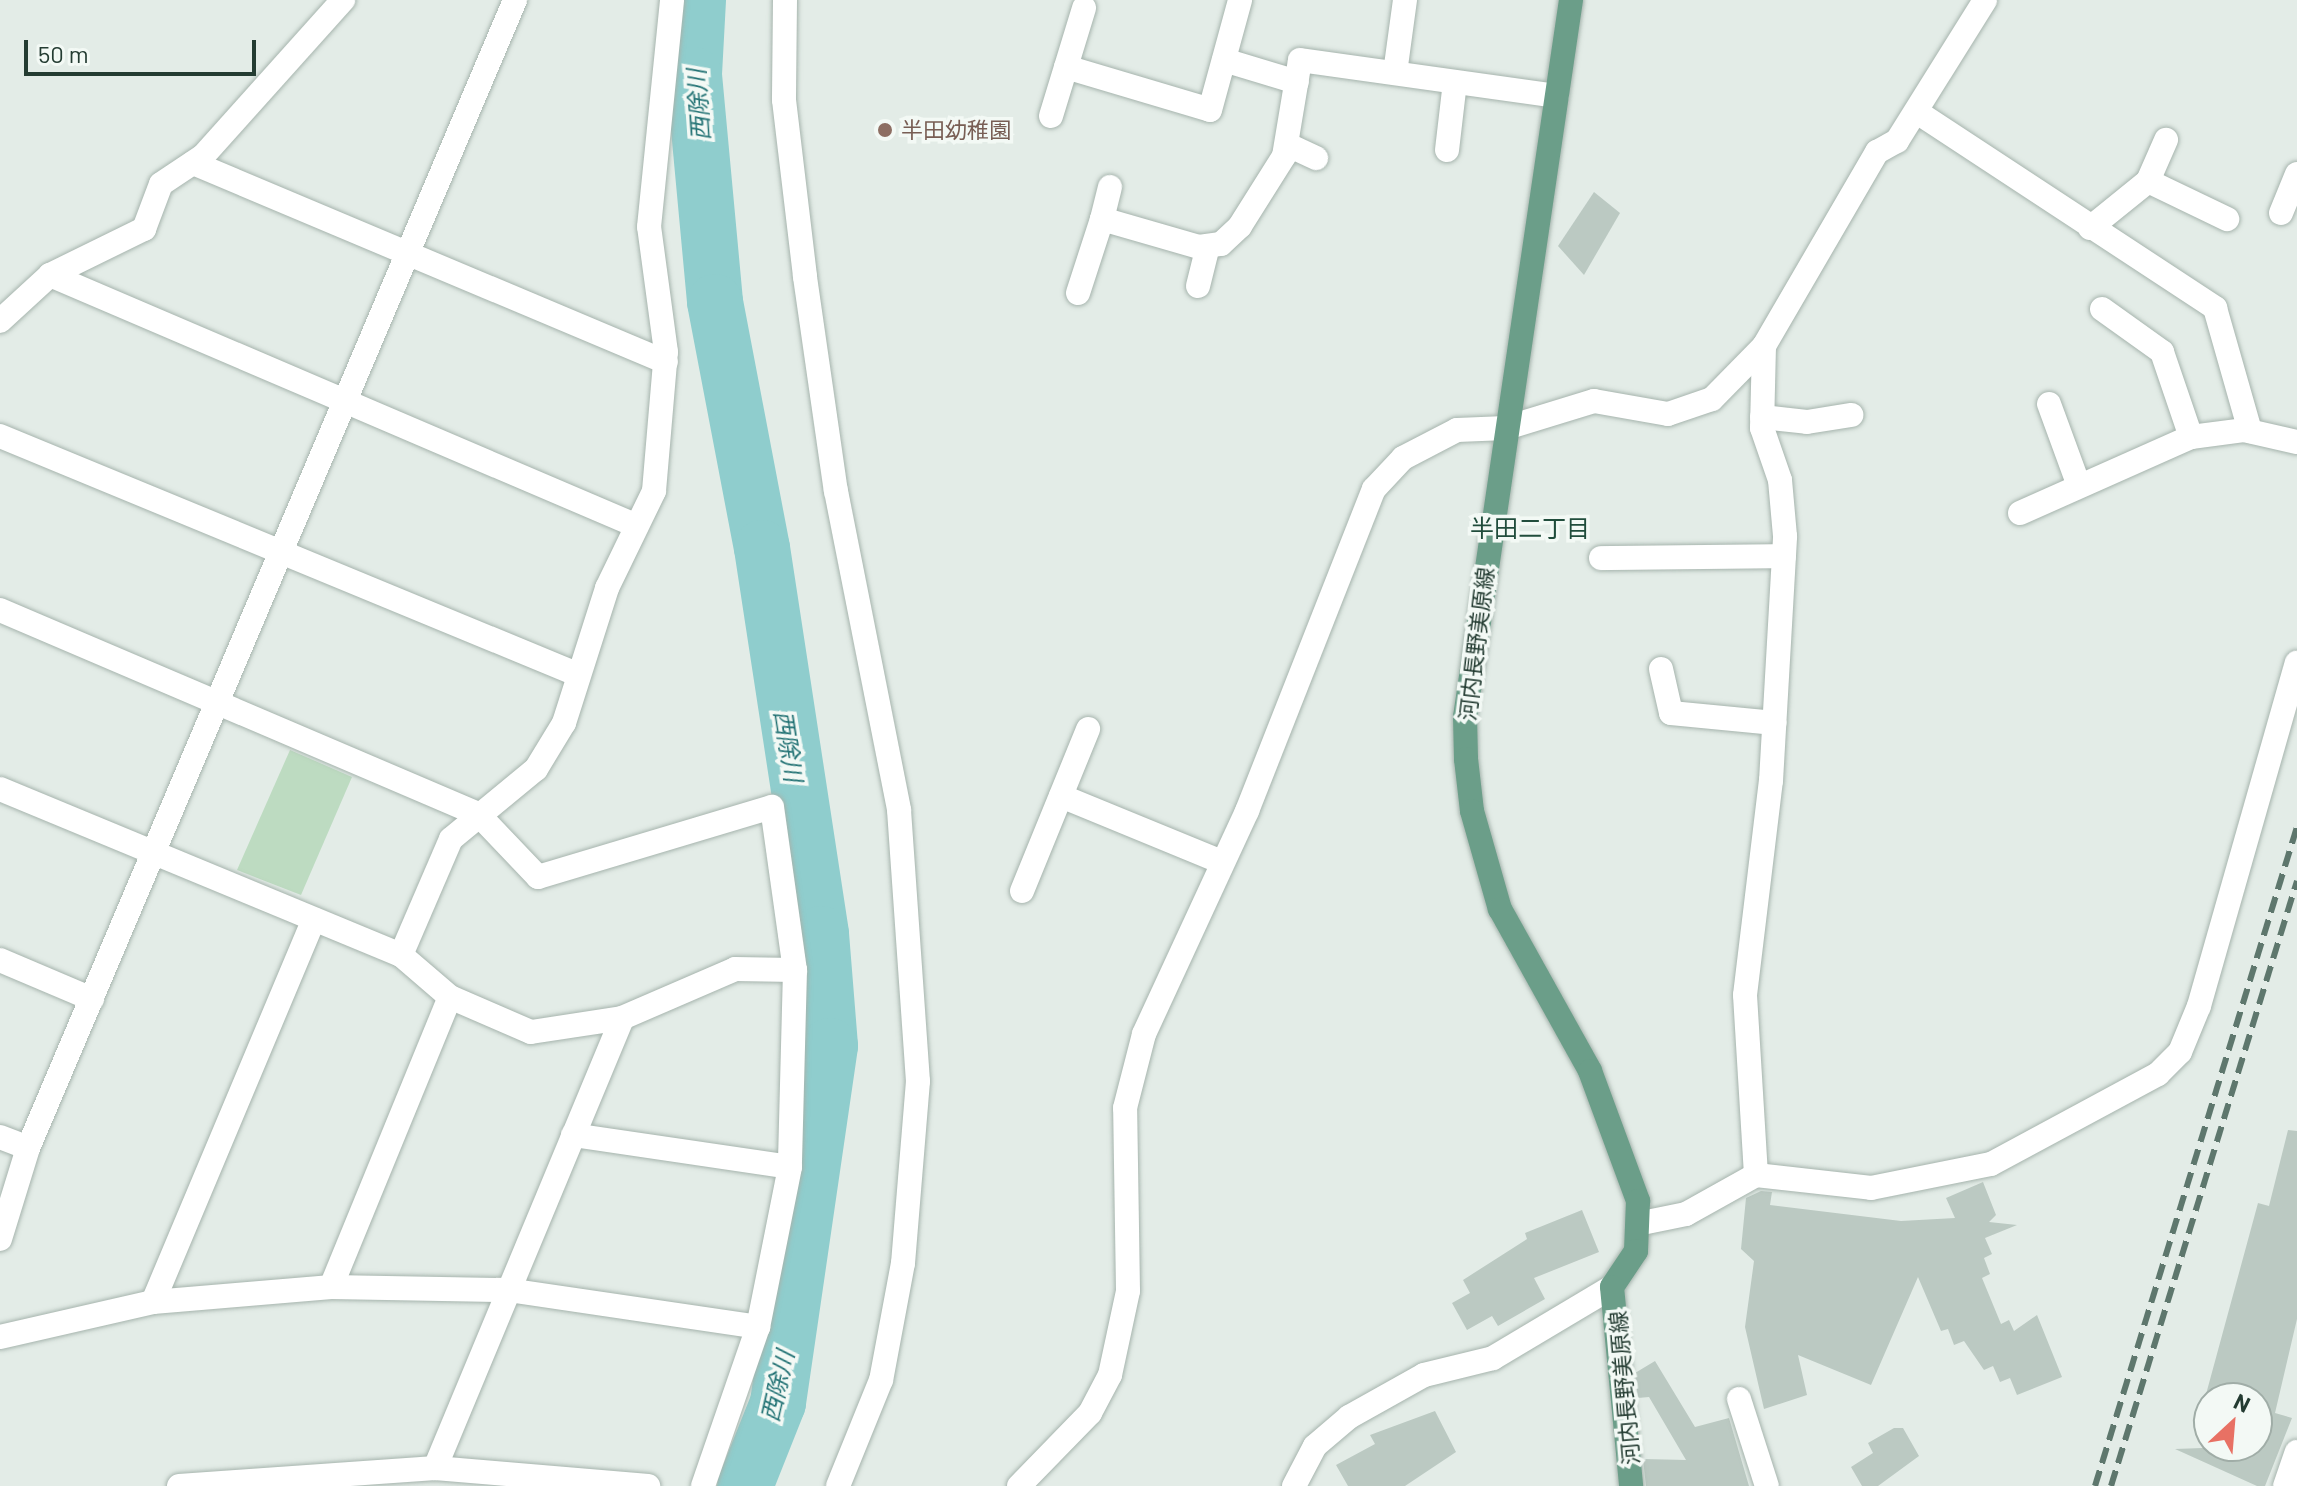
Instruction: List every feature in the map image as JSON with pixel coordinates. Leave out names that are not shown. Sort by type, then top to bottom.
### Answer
[{"type":"main road","name":"河内長野美原線","points":[[1571,0],[1465,717],[1472,811],[1500,909],[1607,1108],[1642,1223],[1629,1266],[1612,1287],[1631,1486]]},
{"type":"street","points":[[0,321],[50,275],[144,229],[161,184],[193,163],[343,0]]},
{"type":"street","points":[[0,1239],[28,1148],[515,0]]},
{"type":"street","points":[[401,955],[451,839],[536,769],[564,723],[579,675],[637,526],[654,491],[666,362],[649,227],[672,0]]},
{"type":"street","points":[[785,0],[784,100],[805,277],[836,491],[899,810],[918,1081],[903,1263],[881,1380],[838,1486]]},
{"type":"street","points":[[1066,67],[1210,110],[1240,0]]},
{"type":"street","points":[[1395,73],[1405,0]]},
{"type":"street","points":[[1019,1486],[1081,1425],[1110,1375],[1128,1291],[1125,1108],[1157,997],[1222,862],[1374,489],[1403,458],[1439,437],[1506,428],[1594,401],[1688,411],[1728,385],[1764,346],[1877,152],[1897,141],[1985,0]]},
{"type":"street","points":[[1051,116],[1084,8]]},
{"type":"street","points":[[1224,60],[1297,82]]},
{"type":"street","points":[[1198,286],[1208,246],[1240,226],[1288,145],[1300,60],[1556,96]]},
{"type":"street","points":[[1447,150],[1455,82]]},
{"type":"street","points":[[1917,112],[2215,308],[2250,431]]},
{"type":"street","points":[[2090,228],[2148,181],[2166,140]]},
{"type":"street","points":[[1288,145],[1316,158]]},
{"type":"street","points":[[193,163],[666,362]]},
{"type":"street","points":[[2281,213],[2297,174]]},
{"type":"street","points":[[2148,181],[2227,219]]},
{"type":"street","points":[[1078,293],[1110,187]]},
{"type":"street","points":[[1102,219],[1208,246]]},
{"type":"street","points":[[50,275],[344,404],[637,526]]},
{"type":"street","points":[[2102,309],[2162,352],[2191,437]]},
{"type":"street","points":[[1756,1175],[1745,995],[1775,723],[1784,556],[1780,480],[1762,417],[1764,346]]},
{"type":"street","points":[[2049,404],[2079,486]]},
{"type":"street","points":[[1762,417],[1807,422],[1851,415]]},
{"type":"street","points":[[2020,513],[2191,437],[2250,431],[2297,442]]},
{"type":"street","points":[[0,436],[279,556],[579,675]]},
{"type":"street","points":[[1601,558],[1784,556]]},
{"type":"street","points":[[0,610],[478,814],[538,877],[772,807],[795,970],[790,1167],[758,1327],[703,1486]]},
{"type":"street","points":[[1642,1223],[1686,1214],[1756,1175],[1871,1188],[1947,1177],[2002,1159],[2158,1074],[2180,1052],[2199,1006],[2297,663]]},
{"type":"street","points":[[1661,669],[1671,713],[1775,723]]},
{"type":"street","points":[[1022,891],[1088,729]]},
{"type":"street","points":[[0,789],[401,955],[450,997],[531,1032],[622,1018],[735,969],[795,970]]},
{"type":"street","points":[[1061,796],[1222,862]]},
{"type":"street","points":[[153,1302],[314,919]]},
{"type":"street","points":[[0,960],[92,999]]},
{"type":"street","points":[[331,1287],[450,997]]},
{"type":"street","points":[[435,1468],[622,1018]]},
{"type":"street","points":[[573,1135],[790,1167]]},
{"type":"street","points":[[0,1137],[28,1148]]},
{"type":"street","points":[[0,1337],[153,1302],[331,1287],[508,1290],[758,1327]]},
{"type":"street","points":[[1294,1486],[1315,1446],[1349,1417],[1424,1375],[1493,1358],[1612,1287]]},
{"type":"street","points":[[1739,1399],[1767,1486]]},
{"type":"street","points":[[179,1486],[359,1477],[435,1468],[648,1486]]},
{"type":"green space","points":[[290,750],[352,777],[301,895],[237,870]]},
{"type":"building","points":[[1594,192],[1620,213],[1584,275],[1558,246]]},
{"type":"building","points":[[2288,1130],[2297,1131],[2297,1319],[2275,1413],[2292,1418],[2265,1486],[2257,1486],[2204,1462],[2273,1462],[2273,1382],[2209,1382],[2258,1203],[2269,1206]]},
{"type":"building","points":[[1983,1182],[1996,1215],[1989,1222],[2017,1225],[1985,1238],[1992,1254],[1984,1258],[1990,1274],[1982,1278],[2001,1324],[2009,1320],[2014,1331],[2037,1315],[2062,1377],[2017,1395],[2010,1378],[2000,1382],[1993,1366],[1984,1370],[1964,1341],[1954,1345],[1948,1329],[1941,1331],[1918,1277],[1871,1385],[1798,1355],[1807,1395],[1764,1409],[1745,1327],[1754,1261],[1741,1249],[1746,1198],[1761,1191],[1772,1192],[1770,1205],[1901,1221],[1955,1218],[1946,1198]]},
{"type":"building","points":[[1582,1210],[1599,1252],[1534,1278],[1545,1299],[1498,1326],[1492,1316],[1467,1330],[1452,1303],[1470,1293],[1463,1280],[1527,1239],[1525,1233]]},
{"type":"building","points":[[1655,1361],[1695,1427],[1729,1418],[1749,1486],[1646,1486],[1643,1459],[1686,1460],[1649,1397],[1638,1398],[1635,1373]]},
{"type":"building","points":[[1435,1411],[1456,1452],[1405,1486],[1348,1486],[1336,1465],[1375,1444],[1370,1435]]},
{"type":"building","points":[[1894,1428],[1903,1428],[1919,1456],[1878,1486],[1862,1486],[1851,1467],[1873,1453],[1868,1443]]},
{"type":"building","points":[[2193,1448],[2193,1457],[2175,1449]]},
{"type":"waterway","name":"西除川","points":[[698,0],[694,75],[715,302],[762,548],[821,934],[830,1046],[778,1403],[745,1486]]},
{"type":"railway","points":[[2095,1486],[2297,827]]},
{"type":"railway","points":[[2111,1486],[2297,881]]},
{"type":"place","name":"半田幼稚園","points":[[885,130]]},
{"type":"district","name":"半田二丁目","points":[[1530,528]]}]
